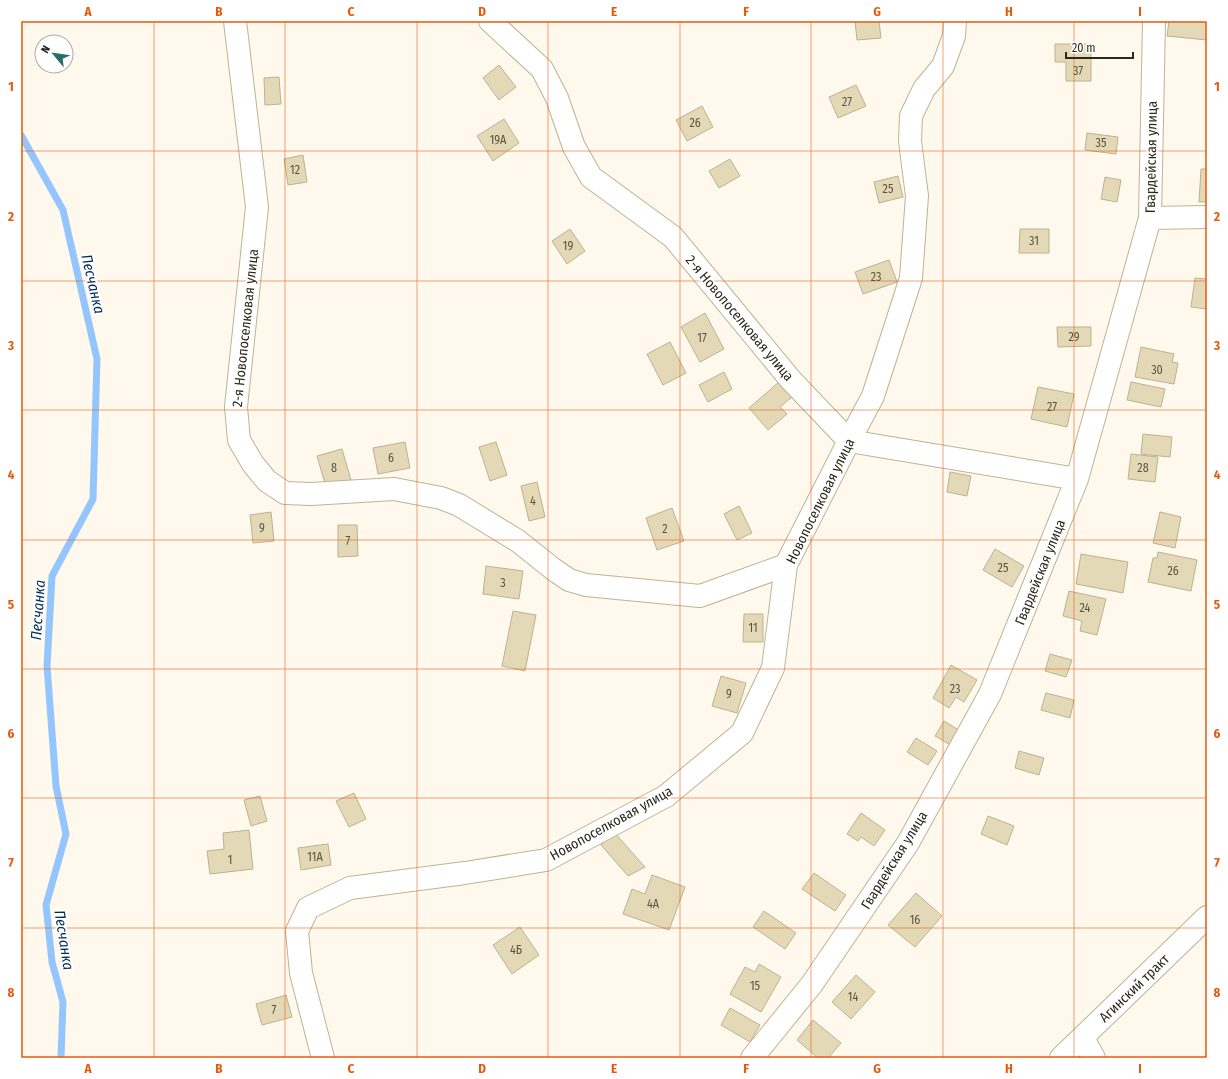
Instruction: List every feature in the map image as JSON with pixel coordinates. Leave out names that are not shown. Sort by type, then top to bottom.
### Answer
[{"type":"main road","name":"2-я Новопоселковая улица","points":[[235,21],[257,207],[236,407],[240,440],[253,464],[267,481],[285,493],[311,494],[394,489],[441,498],[459,505],[518,541],[569,580],[586,585],[700,596],[786,565]]},
{"type":"main road","name":"2-я Новопоселковая улица","points":[[490,21],[542,69],[557,98],[574,148],[590,177],[673,236],[790,379],[849,441]]},
{"type":"main road","name":"Новопоселковая улица","points":[[323,1058],[301,973],[297,931],[308,908],[350,888],[466,873],[546,860],[666,796],[742,732],[773,668],[786,565],[873,396],[912,278],[917,196],[910,141],[911,116],[924,89],[943,66],[954,36],[955,21]]},
{"type":"main road","name":"Гвардейская улица","points":[[752,1058],[812,984],[908,843],[990,694],[1077,479],[1150,218],[1154,21]]},
{"type":"main road","points":[[1150,218],[1207,217]]},
{"type":"main road","points":[[849,441],[1077,479]]},
{"type":"main road","name":"Агинский тракт","points":[[1062,1058],[1207,917]]},
{"type":"main road","points":[[1083,1038],[1094,1058]]},
{"type":"building","points":[[855,21],[879,21],[881,38],[857,40]]},
{"type":"building","points":[[1169,21],[1207,21],[1207,40],[1167,36]]},
{"type":"building","points":[[1055,44],[1091,44],[1091,81],[1066,81],[1066,62],[1055,62]]},
{"type":"building","points":[[499,65],[516,87],[499,100],[483,78]]},
{"type":"building","points":[[279,77],[281,104],[265,105],[264,78]]},
{"type":"building","points":[[856,85],[866,106],[838,118],[829,97]]},
{"type":"building","points":[[702,106],[713,127],[687,141],[676,120]]},
{"type":"building","points":[[504,119],[519,143],[493,161],[477,136]]},
{"type":"building","points":[[1087,133],[1118,137],[1116,154],[1085,150]]},
{"type":"building","points":[[303,155],[307,182],[288,185],[284,159]]},
{"type":"building","points":[[730,159],[740,176],[719,188],[709,171]]},
{"type":"building","points":[[1201,169],[1207,169],[1207,202],[1199,202]]},
{"type":"building","points":[[898,176],[903,197],[879,203],[874,182]]},
{"type":"building","points":[[1105,177],[1121,180],[1117,202],[1101,199]]},
{"type":"building","points":[[570,229],[585,251],[567,264],[552,241]]},
{"type":"building","points":[[1020,229],[1049,229],[1049,253],[1019,253]]},
{"type":"building","points":[[889,260],[897,282],[863,294],[855,272]]},
{"type":"building","points":[[1195,278],[1207,279],[1207,309],[1191,307]]},
{"type":"building","points":[[705,313],[724,349],[700,362],[681,327]]},
{"type":"building","points":[[1057,327],[1091,327],[1091,346],[1058,347]]},
{"type":"building","points":[[670,342],[686,373],[663,385],[647,354]]},
{"type":"building","points":[[1141,347],[1174,354],[1172,362],[1178,363],[1174,384],[1135,377]]},
{"type":"building","points":[[724,372],[732,389],[708,402],[699,385]]},
{"type":"building","points":[[779,382],[792,397],[780,407],[787,414],[768,430],[749,408]]},
{"type":"building","points":[[1131,382],[1165,389],[1161,407],[1127,400]]},
{"type":"building","points":[[1038,387],[1074,394],[1067,427],[1031,419]]},
{"type":"building","points":[[1143,434],[1172,437],[1170,457],[1141,454]]},
{"type":"building","points":[[405,442],[410,468],[378,474],[373,448]]},
{"type":"building","points":[[496,442],[507,475],[490,481],[479,447]]},
{"type":"building","points":[[342,449],[351,480],[326,487],[317,456]]},
{"type":"building","points":[[1131,454],[1158,457],[1155,482],[1128,479]]},
{"type":"building","points":[[950,472],[971,476],[967,496],[947,492]]},
{"type":"building","points":[[537,482],[545,517],[529,521],[521,486]]},
{"type":"building","points":[[739,506],[752,533],[737,540],[724,514]]},
{"type":"building","points":[[672,508],[684,541],[657,550],[646,518]]},
{"type":"building","points":[[271,512],[274,541],[253,543],[250,515]]},
{"type":"building","points":[[1160,512],[1181,517],[1175,548],[1153,543]]},
{"type":"building","points":[[338,525],[357,525],[358,556],[338,557]]},
{"type":"building","points":[[995,549],[1024,566],[1012,587],[983,570]]},
{"type":"building","points":[[1158,552],[1197,560],[1191,591],[1148,582],[1153,558],[1157,558]]},
{"type":"building","points":[[1081,554],[1128,562],[1123,593],[1076,584]]},
{"type":"building","points":[[486,566],[523,571],[519,599],[483,594]]},
{"type":"building","points":[[1069,591],[1106,599],[1097,635],[1080,631],[1082,621],[1063,616]]},
{"type":"building","points":[[513,611],[536,615],[525,671],[502,666]]},
{"type":"building","points":[[744,614],[763,614],[763,642],[743,642]]},
{"type":"building","points":[[1050,654],[1072,660],[1066,677],[1045,671]]},
{"type":"building","points":[[951,665],[977,680],[964,702],[956,697],[949,708],[933,698]]},
{"type":"building","points":[[721,676],[746,683],[737,713],[712,706]]},
{"type":"building","points":[[1046,693],[1074,700],[1070,718],[1041,710]]},
{"type":"building","points":[[944,721],[962,732],[954,747],[935,736]]},
{"type":"building","points":[[916,738],[937,751],[928,765],[907,752]]},
{"type":"building","points":[[1019,751],[1044,758],[1039,775],[1015,768]]},
{"type":"building","points":[[354,793],[366,819],[349,827],[336,801]]},
{"type":"building","points":[[260,796],[267,821],[251,826],[244,800]]},
{"type":"building","points":[[861,813],[885,830],[874,846],[861,837],[858,841],[847,834]]},
{"type":"building","points":[[988,816],[1014,826],[1007,845],[981,834]]},
{"type":"building","points":[[249,830],[253,869],[210,874],[207,851],[224,849],[223,833]]},
{"type":"building","points":[[614,832],[645,867],[628,876],[601,845]]},
{"type":"building","points":[[328,844],[331,865],[301,870],[298,848]]},
{"type":"building","points":[[814,873],[846,895],[835,911],[802,889]]},
{"type":"building","points":[[652,875],[685,887],[669,930],[623,914],[632,889],[645,894]]},
{"type":"building","points":[[916,893],[942,916],[915,947],[888,925]]},
{"type":"building","points":[[764,911],[796,933],[785,949],[753,927]]},
{"type":"building","points":[[520,927],[539,955],[512,974],[493,945]]},
{"type":"building","points":[[759,964],[781,977],[761,1012],[730,994],[745,967],[755,972]]},
{"type":"building","points":[[856,975],[875,992],[851,1019],[832,1002]]},
{"type":"building","points":[[286,995],[292,1017],[262,1025],[256,1004]]},
{"type":"building","points":[[730,1008],[760,1025],[750,1042],[721,1025]]},
{"type":"building","points":[[813,1020],[841,1043],[828,1058],[818,1058],[797,1040]]},
{"type":"waterway","name":"Песчанка","points":[[21,135],[63,210],[97,359],[93,499],[52,576],[47,666],[56,786],[66,834],[46,905],[52,962],[63,1002],[61,1058]]}]
